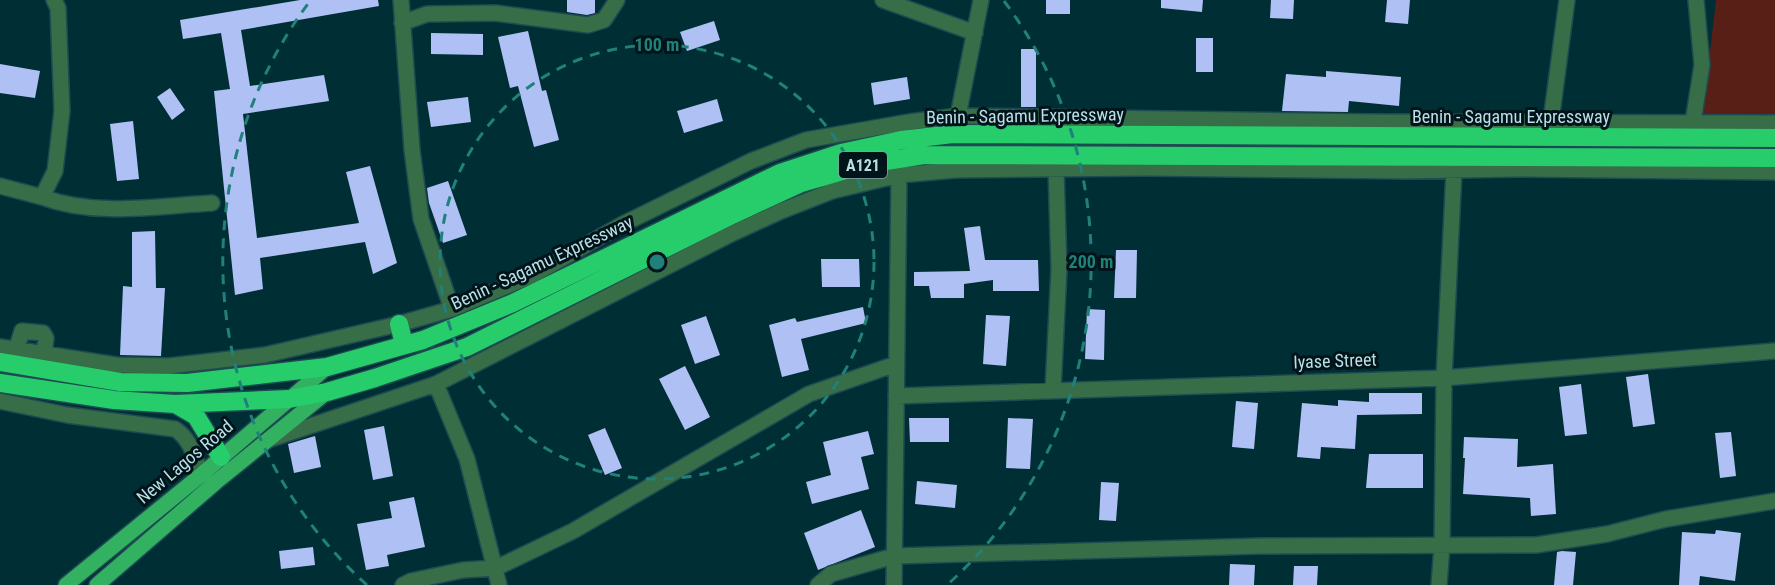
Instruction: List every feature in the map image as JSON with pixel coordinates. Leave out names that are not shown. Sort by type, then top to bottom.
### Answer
[{"type":"highway","name":"Benin - Sagamu Expressway","points":[[0,362],[120,382],[187,383],[327,367],[423,340],[513,303],[780,173],[841,153],[901,140],[953,134],[1775,138]]},
{"type":"highway","name":"A121","points":[[0,383],[114,400],[175,404],[289,399],[327,392],[468,347],[801,183],[867,164],[924,155],[1775,158]]},
{"type":"highway","points":[[399,324],[404,344]]},
{"type":"highway","points":[[175,404],[196,416],[221,457]]},
{"type":"main road","name":"New Lagos Road","points":[[66,585],[327,367]]},
{"type":"main road","name":"New Lagos Road","points":[[97,585],[265,441],[327,392]]},
{"type":"street","points":[[42,197],[55,171],[62,111],[58,8],[54,0]]},
{"type":"street","points":[[401,0],[412,150],[421,219],[452,309]]},
{"type":"street","points":[[402,23],[427,15],[495,13],[588,26],[604,20],[617,0]]},
{"type":"street","points":[[883,0],[975,33]]},
{"type":"street","points":[[958,116],[981,0]]},
{"type":"street","points":[[1551,121],[1567,0]]},
{"type":"street","points":[[1693,122],[1702,65],[1696,0]]},
{"type":"street","points":[[0,347],[116,365],[169,366],[266,355],[399,324],[452,309],[533,275],[623,224],[751,161],[806,141],[909,122],[958,116],[1371,122],[1775,123]]},
{"type":"street","points":[[1053,390],[1059,269],[1056,169]]},
{"type":"street","points":[[265,441],[436,384],[731,234],[781,211],[832,191],[899,176],[956,170],[1056,169],[1775,172]]},
{"type":"street","points":[[1439,585],[1442,546],[1444,378],[1454,170]]},
{"type":"street","points":[[894,585],[899,176]]},
{"type":"street","points":[[0,186],[58,203],[90,209],[212,203]]},
{"type":"street","name":"Iyase Street","points":[[896,396],[1444,378],[1775,351]]},
{"type":"street","points":[[403,585],[411,581],[463,570],[496,568],[573,531],[809,394],[896,364]]},
{"type":"street","points":[[436,384],[467,459],[499,585]]},
{"type":"street","points":[[0,401],[67,415],[175,429],[188,441],[201,474]]},
{"type":"street","points":[[818,585],[831,574],[894,556],[1261,546],[1536,545],[1607,534],[1666,519],[1775,501]]},
{"type":"shaded area","points":[[1716,0],[1775,0],[1775,132],[1701,130]]},
{"type":"building","points":[[300,0],[378,0],[379,6],[241,30],[250,86],[324,75],[329,101],[243,114],[257,238],[359,223],[346,172],[370,166],[397,263],[373,274],[365,242],[260,258],[263,289],[235,295],[214,91],[230,89],[221,33],[183,39],[180,20]]},
{"type":"building","points":[[567,0],[595,0],[595,13],[587,15],[567,12]]},
{"type":"building","points":[[1046,0],[1070,0],[1070,14],[1046,14]]},
{"type":"building","points":[[1161,0],[1203,0],[1202,12],[1161,8]]},
{"type":"building","points":[[1271,0],[1294,0],[1293,19],[1270,18]]},
{"type":"building","points":[[1387,0],[1410,0],[1408,24],[1385,22]]},
{"type":"building","points":[[714,21],[720,40],[687,51],[680,32]]},
{"type":"building","points":[[528,31],[542,91],[546,90],[559,140],[534,147],[518,86],[510,88],[498,37]]},
{"type":"building","points":[[431,33],[483,34],[483,55],[431,54]]},
{"type":"building","points":[[1196,38],[1213,38],[1213,72],[1196,72]]},
{"type":"building","points":[[1021,49],[1036,49],[1036,107],[1021,107]]},
{"type":"building","points":[[0,64],[40,71],[35,98],[0,93]]},
{"type":"building","points":[[1326,71],[1401,77],[1399,106],[1349,101],[1348,112],[1282,111],[1286,74],[1326,77]]},
{"type":"building","points":[[907,77],[910,99],[874,105],[871,83]]},
{"type":"building","points":[[170,88],[185,110],[172,120],[157,97]]},
{"type":"building","points":[[468,97],[471,122],[431,127],[427,102]]},
{"type":"building","points":[[717,99],[723,121],[684,133],[677,111]]},
{"type":"building","points":[[133,121],[139,179],[117,181],[110,124]]},
{"type":"building","points":[[448,181],[467,235],[443,243],[429,203],[427,188]]},
{"type":"building","points":[[980,226],[985,260],[1038,260],[1039,291],[993,291],[993,280],[964,284],[964,298],[931,298],[929,286],[914,286],[914,272],[970,271],[964,228]]},
{"type":"building","points":[[155,231],[156,288],[165,288],[161,356],[120,355],[123,286],[132,287],[132,232]]},
{"type":"building","points":[[1116,250],[1137,250],[1136,298],[1114,298]]},
{"type":"building","points":[[821,259],[859,259],[860,287],[822,287]]},
{"type":"building","points":[[863,307],[866,323],[801,339],[809,370],[782,377],[769,325],[795,318],[797,322]]},
{"type":"building","points":[[1087,309],[1105,310],[1104,360],[1085,359]]},
{"type":"building","points":[[986,315],[1010,316],[1006,366],[983,364]]},
{"type":"building","points":[[706,316],[720,355],[695,364],[681,325]]},
{"type":"building","points":[[685,366],[710,417],[685,430],[659,379]]},
{"type":"building","points":[[1648,374],[1655,424],[1633,427],[1626,377]]},
{"type":"building","points":[[1581,384],[1587,434],[1565,436],[1559,387]]},
{"type":"building","points":[[1369,393],[1422,393],[1422,414],[1357,415],[1355,449],[1321,447],[1320,459],[1297,457],[1302,403],[1338,406],[1338,400],[1369,402]]},
{"type":"building","points":[[1236,401],[1258,403],[1254,449],[1232,447]]},
{"type":"building","points":[[909,418],[949,418],[949,442],[910,442]]},
{"type":"building","points":[[1008,418],[1033,419],[1030,469],[1006,468]]},
{"type":"building","points":[[384,426],[393,476],[373,480],[364,430]]},
{"type":"building","points":[[605,428],[622,468],[605,475],[588,435]]},
{"type":"building","points":[[868,431],[874,454],[861,457],[869,489],[812,504],[806,482],[831,475],[823,442]]},
{"type":"building","points":[[1731,432],[1736,476],[1720,478],[1715,433]]},
{"type":"building","points":[[315,436],[321,467],[294,473],[288,444]]},
{"type":"building","points":[[1464,437],[1518,439],[1517,467],[1553,464],[1556,514],[1531,516],[1530,498],[1463,494]]},
{"type":"building","points":[[1369,454],[1423,454],[1423,488],[1366,488]]},
{"type":"building","points":[[917,481],[957,485],[955,508],[915,504]]},
{"type":"building","points":[[1101,482],[1119,483],[1116,521],[1099,520]]},
{"type":"building","points":[[414,497],[425,547],[387,555],[389,566],[366,570],[357,524],[392,518],[389,502]]},
{"type":"building","points":[[861,510],[875,547],[818,570],[804,533]]},
{"type":"building","points":[[1716,530],[1741,533],[1735,581],[1700,576],[1699,585],[1679,585],[1682,532],[1715,534]]},
{"type":"building","points":[[313,547],[315,565],[281,569],[279,551]]},
{"type":"building","points":[[1557,552],[1576,552],[1573,585],[1554,585]]},
{"type":"building","points":[[1230,564],[1255,565],[1254,585],[1229,585]]},
{"type":"building","points":[[1294,566],[1318,566],[1317,585],[1293,585]]}]
